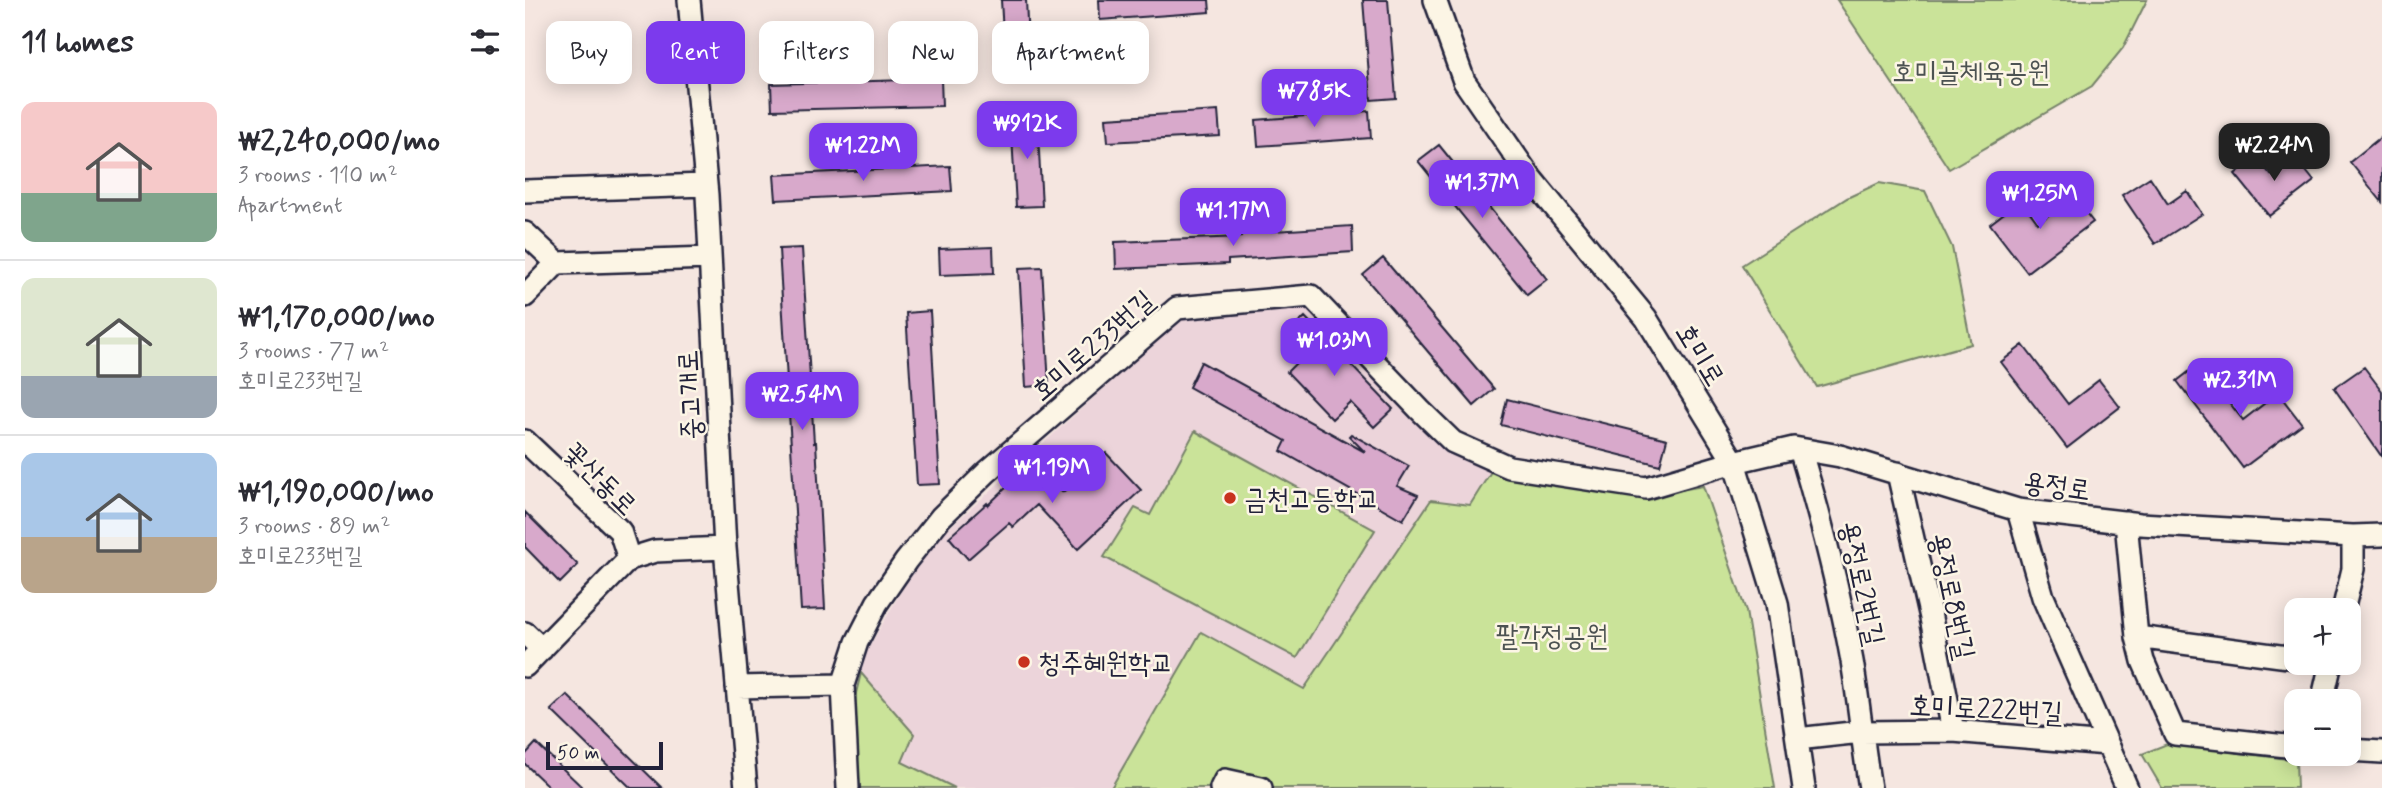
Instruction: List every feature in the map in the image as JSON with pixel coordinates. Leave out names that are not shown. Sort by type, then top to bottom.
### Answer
[{"type":"street","name":"중고개로","points":[[689,0],[706,185],[725,548],[746,788]]},
{"type":"street","name":"호미로","points":[[1435,0],[1464,81],[1530,177],[1646,318],[1734,462],[1777,603],[1804,788]]},
{"type":"street","points":[[525,191],[706,185]]},
{"type":"street","points":[[525,233],[557,263]]},
{"type":"street","points":[[525,296],[557,263],[710,258]]},
{"type":"street","name":"호미로233번길","points":[[843,685],[857,642],[877,603],[941,517],[988,472],[1177,307],[1311,296],[1453,442],[1509,467],[1646,488],[1734,462]]},
{"type":"street","name":"꽃산동로","points":[[525,441],[620,531],[629,559]]},
{"type":"street","name":"용정로","points":[[1734,462],[1794,448],[1840,456],[2018,510],[2126,522],[2353,536],[2382,535]]},
{"type":"street","name":"용정로2번길","points":[[1800,449],[1825,532],[1837,586],[1852,663],[1861,732]]},
{"type":"street","name":"용정로8번길","points":[[1898,473],[1953,731]]},
{"type":"street","points":[[2018,510],[2042,597],[2127,788]]},
{"type":"street","points":[[2126,522],[2137,637],[2143,661],[2175,734],[2284,746]]},
{"type":"street","points":[[2346,598],[2353,569],[2353,536]]},
{"type":"street","name":"꽃산동로","points":[[525,666],[629,559],[655,551],[725,548]]},
{"type":"street","points":[[525,633],[542,649]]},
{"type":"street","points":[[2137,637],[2284,656]]},
{"type":"street","points":[[737,687],[843,685],[848,788]]},
{"type":"street","name":"호미로222번길","points":[[1797,739],[1861,732],[1953,731],[2107,744]]},
{"type":"street","points":[[1861,732],[1870,788]]},
{"type":"street","points":[[2361,751],[2382,752]]},
{"type":"street","points":[[1221,788],[1225,780],[1261,788]]},
{"type":"shaded area","name":"금천고등학교","points":[[1307,307],[1440,444],[1492,470],[1470,505],[1431,500],[1304,689],[1201,633],[1111,788],[955,788],[902,762],[914,734],[861,673],[867,651],[902,590],[936,540],[1179,321],[1190,317]]},
{"type":"green space","name":"호미골체육공원","points":[[1837,0],[2147,0],[2123,48],[2092,86],[1949,169]]},
{"type":"green space","points":[[1879,183],[1925,191],[1952,247],[1971,344],[1817,387],[1742,265],[1847,198]]},
{"type":"green space","points":[[1195,431],[1375,530],[1297,658],[1104,557],[1135,508],[1150,515]]},
{"type":"green space","name":"팔각정공원","points":[[1492,470],[1652,495],[1703,486],[1746,611],[1775,788],[1111,788],[1201,632],[1304,689],[1431,500],[1470,505]]},
{"type":"green space","points":[[861,673],[914,734],[902,762],[955,788],[857,788],[852,709]]},
{"type":"green space","points":[[2167,744],[2284,759],[2284,766],[2296,766],[2297,788],[2162,788],[2142,754]]},
{"type":"building","points":[[1001,0],[1026,0],[1027,21],[1002,21]]},
{"type":"building","points":[[1099,0],[1209,0],[1210,12],[1100,20]]},
{"type":"building","points":[[1363,0],[1388,0],[1396,98],[1371,100]]},
{"type":"building","points":[[874,81],[888,81],[888,84],[941,84],[942,106],[772,110],[771,84],[874,84]]},
{"type":"building","points":[[1218,111],[1220,136],[1108,142],[1106,118]]},
{"type":"building","points":[[1369,111],[1371,138],[1258,146],[1256,120]]},
{"type":"building","points":[[1037,115],[1042,206],[1016,207],[1011,117]]},
{"type":"building","points":[[2382,136],[2382,202],[2350,162]]},
{"type":"building","points":[[1439,145],[1547,279],[1527,295],[1418,161]]},
{"type":"building","points":[[2294,156],[2314,181],[2269,216],[2235,174],[2256,157],[2271,175]]},
{"type":"building","points":[[950,166],[952,191],[776,200],[774,175]]},
{"type":"building","points":[[2150,177],[2168,204],[2187,191],[2202,214],[2155,244],[2122,195]]},
{"type":"building","points":[[2073,196],[2093,222],[2027,272],[1990,224],[2021,200],[2038,223]]},
{"type":"building","points":[[1352,226],[1353,252],[1228,260],[1228,264],[1116,269],[1115,242],[1241,237],[1241,233]]},
{"type":"building","points":[[993,247],[994,273],[940,275],[939,249]]},
{"type":"building","points":[[802,248],[825,609],[801,610],[779,249]]},
{"type":"building","points":[[1383,258],[1494,389],[1474,406],[1363,275]]},
{"type":"building","points":[[1042,267],[1049,385],[1026,387],[1019,268]]},
{"type":"building","points":[[930,311],[940,484],[917,485],[906,313]]},
{"type":"building","points":[[1305,317],[1393,409],[1374,427],[1350,402],[1332,419],[1287,372],[1305,354],[1297,345],[1303,339],[1293,328]]},
{"type":"building","points":[[2023,345],[2068,404],[2099,380],[2120,407],[2067,448],[2001,362]]},
{"type":"building","points":[[1201,362],[1365,452],[1349,436],[1351,434],[1409,466],[1397,486],[1418,495],[1403,520],[1281,451],[1286,441],[1189,387]]},
{"type":"building","points":[[2199,364],[2243,420],[2278,393],[2302,424],[2243,468],[2177,381]]},
{"type":"building","points":[[2364,367],[2382,391],[2382,457],[2334,388]]},
{"type":"building","points":[[1507,399],[1667,439],[1660,465],[1501,425]]},
{"type":"building","points":[[1106,453],[1141,490],[1078,549],[1037,505],[1013,527],[1009,523],[968,559],[949,537],[987,503],[988,505],[1034,461],[1063,492]]},
{"type":"building","points":[[525,512],[578,565],[560,583],[525,547]]},
{"type":"building","points":[[567,695],[662,788],[631,788],[551,710]]},
{"type":"building","points":[[536,743],[583,788],[550,788],[525,764],[525,755]]},
{"type":"place","name":"금천고등학교","points":[[1230,498]]},
{"type":"place","name":"청주혜원학교","points":[[1024,662]]}]
